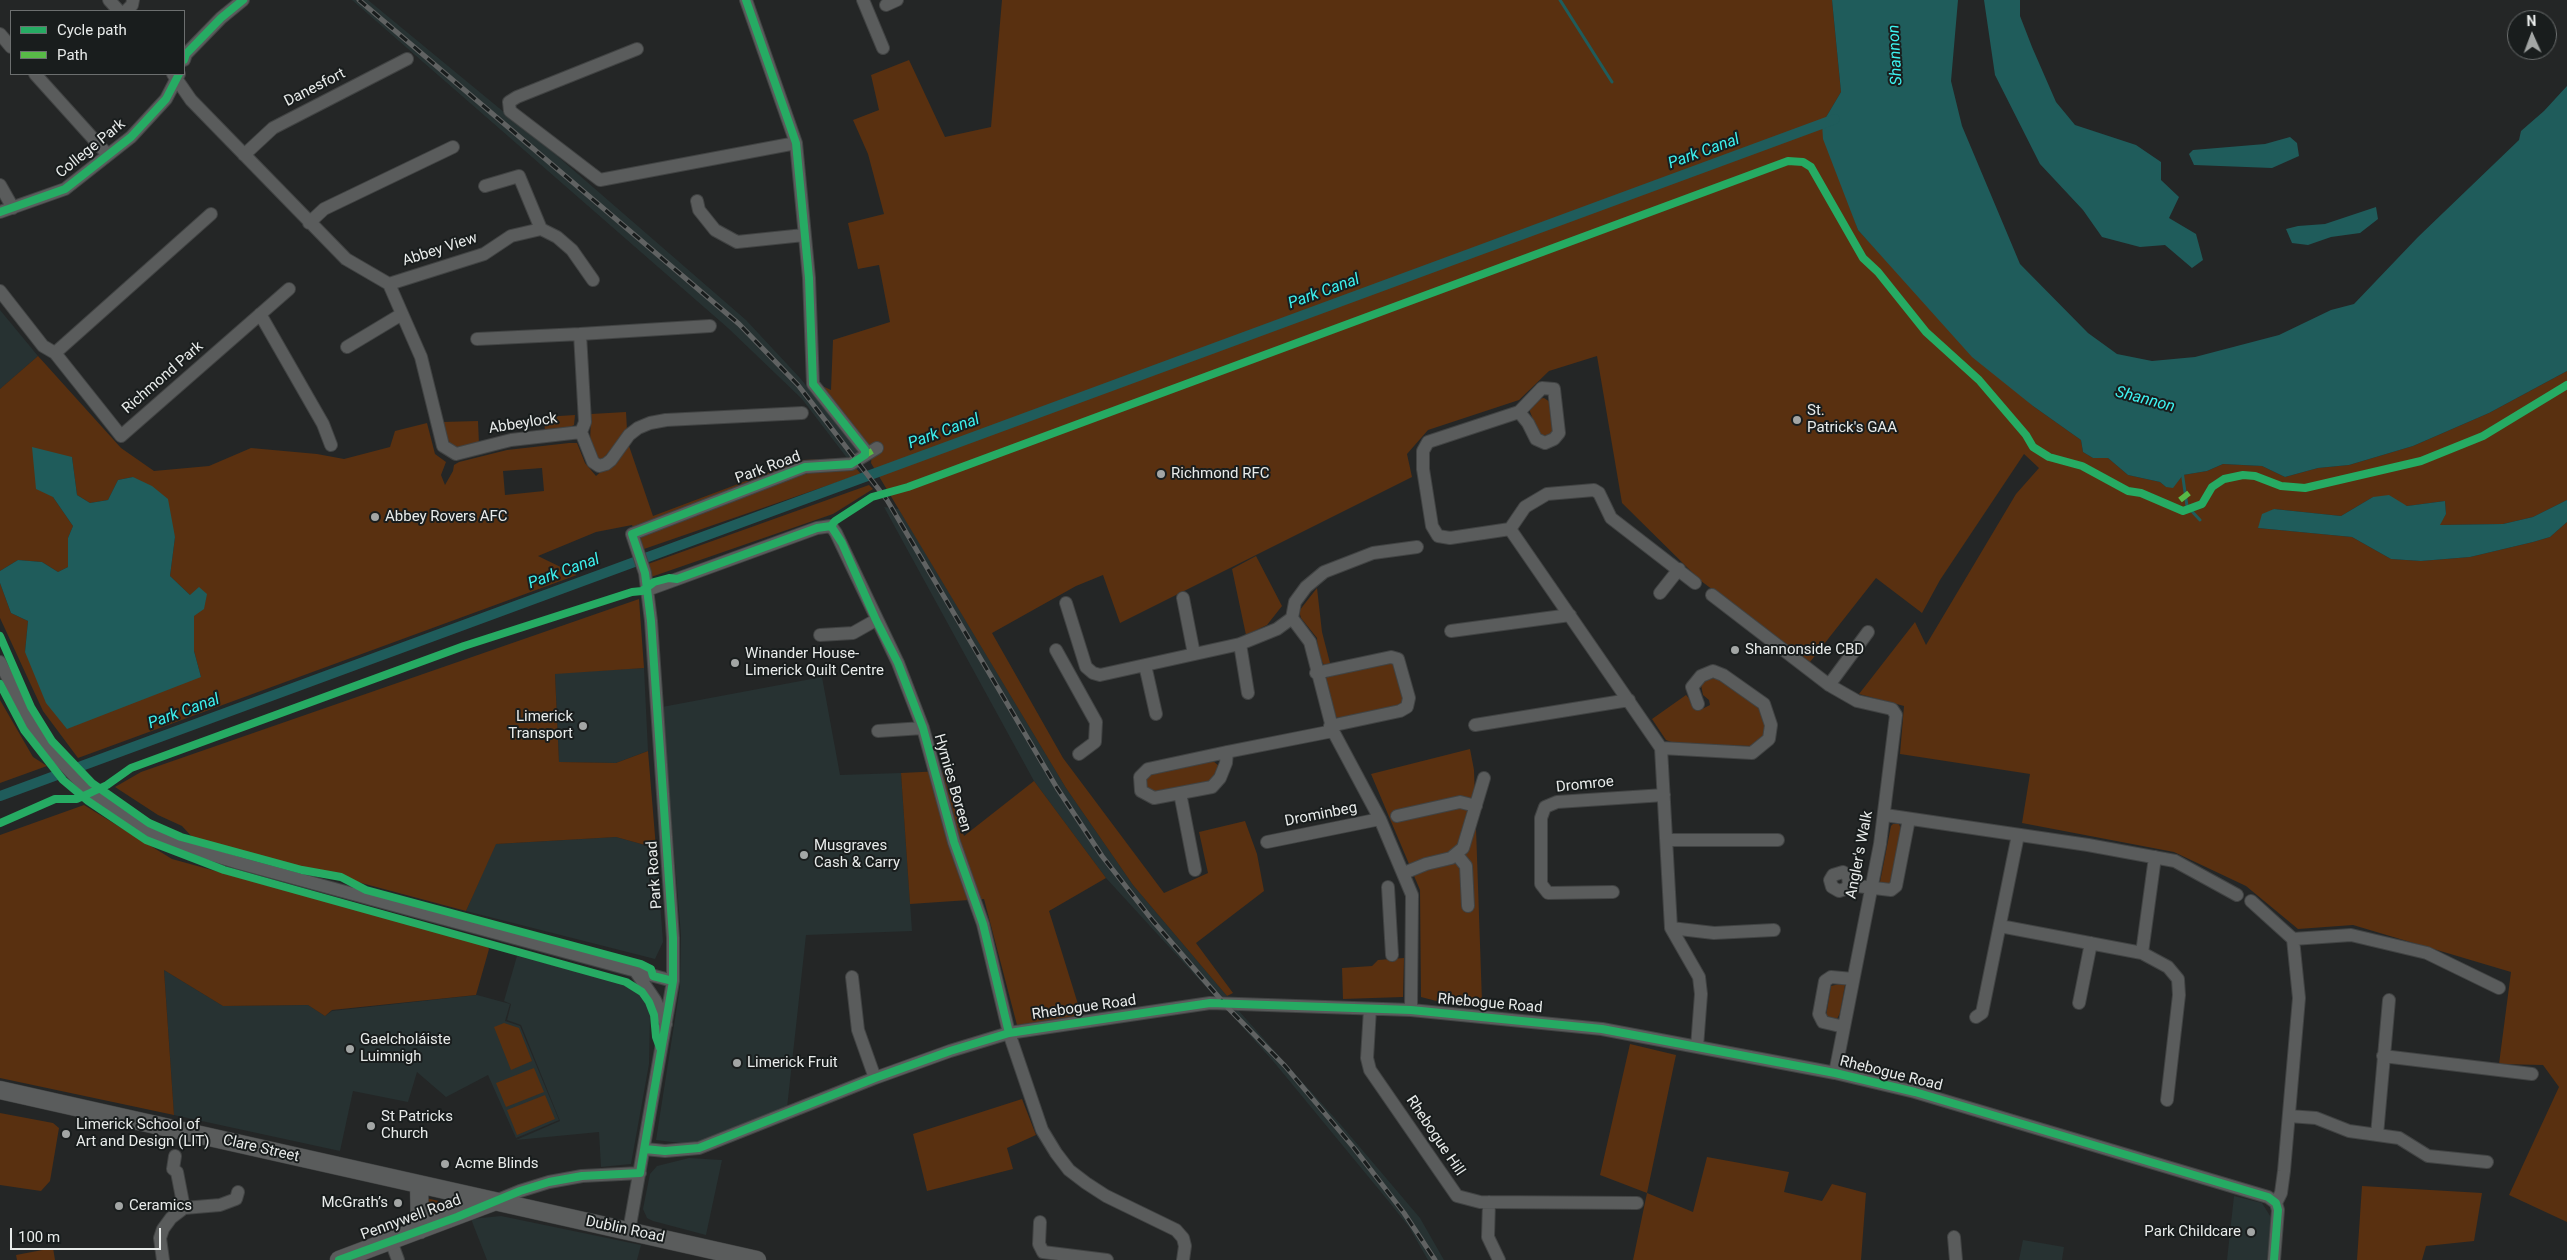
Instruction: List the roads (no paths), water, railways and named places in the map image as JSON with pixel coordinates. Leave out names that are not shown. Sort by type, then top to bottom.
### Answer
[{"type":"main road","name":"Clare Street","points":[[0,1090],[493,1202]]},
{"type":"main road","points":[[419,1185],[420,1230]]},
{"type":"main road","name":"Pennywell Road","points":[[338,1260],[493,1202]]},
{"type":"main road","name":"Dublin Road","points":[[493,1202],[757,1260]]},
{"type":"street","points":[[109,0],[119,10]]},
{"type":"street","points":[[185,57],[216,24],[243,0]]},
{"type":"street","points":[[746,0],[796,143],[809,278],[813,384],[865,450],[864,455]]},
{"type":"street","points":[[863,0],[883,48]]},
{"type":"street","points":[[0,34],[10,46]]},
{"type":"street","points":[[637,49],[517,97],[510,102],[510,111],[600,180],[796,143]]},
{"type":"street","name":"Danesfort","points":[[244,155],[273,128],[407,59]]},
{"type":"street","name":"College Park","points":[[36,75],[108,155]]},
{"type":"street","points":[[176,75],[191,100],[309,223],[346,259],[389,284]]},
{"type":"street","name":"College Park","points":[[0,212],[64,190],[131,137],[166,99],[176,75]]},
{"type":"street","points":[[309,223],[324,209],[453,147]]},
{"type":"street","points":[[485,186],[519,176],[541,229],[557,237],[572,250],[593,280]]},
{"type":"street","points":[[0,185],[13,208]]},
{"type":"street","points":[[697,201],[699,210],[715,230],[737,242],[804,235]]},
{"type":"street","points":[[55,353],[211,214]]},
{"type":"street","name":"Abbey View","points":[[389,284],[484,254],[510,236],[541,229]]},
{"type":"street","name":"Abbeylock","points":[[389,284],[421,358],[443,446],[456,454],[511,440],[581,432]]},
{"type":"street","name":"Richmond Park","points":[[0,291],[43,346],[55,353],[122,436],[288,289]]},
{"type":"street","points":[[260,314],[323,424],[331,445]]},
{"type":"street","points":[[347,347],[402,314]]},
{"type":"street","points":[[477,339],[710,326]]},
{"type":"street","points":[[580,334],[585,422],[581,432],[593,462],[599,466],[611,460],[638,428],[650,423],[802,413]]},
{"type":"street","points":[[1519,412],[1428,442],[1423,451],[1423,469],[1432,526],[1438,536],[1450,538],[1510,529],[1525,507],[1547,494],[1594,490],[1599,493],[1610,518],[1696,582]]},
{"type":"street","points":[[864,455],[877,448]]},
{"type":"street","name":"Park Road","points":[[629,1231],[645,1149],[673,981],[673,938],[647,590],[645,573],[632,534],[806,467],[851,464],[864,455]]},
{"type":"street","name":"Hymies Boreen","points":[[647,590],[817,528],[831,526],[845,550],[876,620],[898,663],[923,728],[954,842],[983,924],[1008,1033],[1042,1130],[1069,1170],[1086,1183],[1121,1204],[1176,1230],[1183,1238],[1185,1246],[1183,1260]]},
{"type":"street","points":[[1510,529],[1661,748],[1671,928],[1699,977],[1697,1048]]},
{"type":"street","points":[[1066,603],[1086,667],[1093,674],[1100,675],[1240,644],[1277,629],[1292,618],[1295,602],[1306,586],[1324,572],[1373,553],[1416,546]]},
{"type":"street","points":[[1660,593],[1679,570]]},
{"type":"street","name":"Angler's Walk","points":[[1712,595],[1829,685],[1857,701],[1892,709],[1896,715],[1885,815],[1835,1073]]},
{"type":"street","points":[[1183,598],[1194,654]]},
{"type":"street","points":[[1451,631],[1570,615]]},
{"type":"street","name":"Drominbeg","points":[[1292,618],[1310,642],[1331,729],[1380,819],[1412,895],[1411,1010]]},
{"type":"street","points":[[820,635],[853,633],[876,620]]},
{"type":"street","points":[[1829,685],[1868,632]]},
{"type":"street","points":[[1240,644],[1248,693]]},
{"type":"street","points":[[1056,650],[1096,722],[1095,742],[1079,754]]},
{"type":"street","points":[[1227,752],[1226,763],[1220,778],[1212,787],[1154,798],[1141,791],[1140,777],[1148,768],[1331,729],[1400,711],[1407,707],[1409,698],[1398,659],[1391,657],[1316,673]]},
{"type":"street","points":[[0,662],[24,711],[51,751],[88,790],[152,833],[179,845],[238,864],[673,981]]},
{"type":"street","points":[[1145,665],[1156,714]]},
{"type":"street","points":[[1070,676],[1086,667]]},
{"type":"street","points":[[1661,748],[1752,753],[1770,739],[1771,725],[1764,704],[1724,675],[1713,671],[1701,676],[1692,688],[1698,704]]},
{"type":"street","points":[[1474,724],[1629,700]]},
{"type":"street","points":[[878,730],[923,728]]},
{"type":"street","points":[[1404,873],[1457,855],[1463,848],[1484,778]]},
{"type":"street","points":[[1180,793],[1195,870]]},
{"type":"street","name":"Dromroe","points":[[1613,892],[1548,893],[1540,884],[1541,818],[1545,807],[1557,802],[1664,795]]},
{"type":"street","points":[[1397,816],[1460,802],[1476,806]]},
{"type":"street","points":[[1885,815],[2175,861],[2237,895]]},
{"type":"street","points":[[1849,884],[1870,889],[1891,890],[1896,886],[1910,818]]},
{"type":"street","name":"Drominbeg","points":[[1268,842],[1380,819]]},
{"type":"street","points":[[1976,1017],[1982,1013],[2018,835]]},
{"type":"street","points":[[1667,840],[1778,840]]},
{"type":"street","points":[[1457,855],[1466,866],[1468,906]]},
{"type":"street","points":[[2142,953],[2155,857]]},
{"type":"street","points":[[1388,887],[1392,955]]},
{"type":"street","points":[[2252,901],[2293,939],[2299,998],[2281,1193],[2276,1203],[2278,1210],[2274,1260]]},
{"type":"street","points":[[1390,920],[1412,919]]},
{"type":"street","points":[[2000,926],[2142,953],[2168,968],[2178,979],[2179,995],[2167,1100]]},
{"type":"street","points":[[1671,928],[1714,933],[1774,930]]},
{"type":"street","points":[[2293,939],[2351,935],[2427,953],[2499,988]]},
{"type":"street","points":[[2079,1003],[2091,943]]},
{"type":"street","points":[[636,972],[655,1000],[666,1024]]},
{"type":"street","points":[[852,977],[858,1030],[875,1078]]},
{"type":"street","points":[[1844,1027],[1824,1022],[1819,1014],[1823,989],[1825,981],[1831,977],[1853,979]]},
{"type":"street","points":[[2377,1135],[2389,1000]]},
{"type":"street","name":"Rhebogue Road","points":[[645,1149],[666,1151],[699,1148],[950,1050],[1008,1033],[1210,1003],[1411,1010],[1602,1029],[1835,1073],[1914,1092],[2114,1154],[2268,1197],[2276,1203]]},
{"type":"street","name":"Rhebogue Hill","points":[[1370,1009],[1367,1058],[1370,1070],[1457,1196],[1489,1202],[1637,1203]]},
{"type":"street","points":[[2383,1056],[2532,1074]]},
{"type":"street","points":[[2289,1116],[2316,1118],[2349,1131],[2399,1138],[2428,1156],[2487,1162]]},
{"type":"street","points":[[175,1156],[173,1169],[176,1172],[184,1208]]},
{"type":"street","points":[[493,1202],[549,1182],[582,1176],[640,1173]]},
{"type":"street","points":[[164,1260],[160,1250],[162,1229],[170,1218],[184,1208],[220,1205],[236,1200],[238,1192]]},
{"type":"street","points":[[1489,1202],[1488,1237],[1499,1260]]},
{"type":"street","points":[[1040,1222],[1039,1244],[1043,1252],[1107,1260]]},
{"type":"street","points":[[1954,1237],[1956,1260]]},
{"type":"street","points":[[391,1241],[398,1260]]},
{"type":"water","name":"Shannon","points":[[1832,0],[1958,0],[1951,81],[1962,126],[2020,264],[2088,333],[2117,354],[2152,361],[2195,357],[2279,335],[2331,310],[2354,304],[2418,237],[2519,140],[2521,131],[2544,111],[2567,86],[2567,371],[2489,413],[2413,446],[2349,465],[2318,468],[2285,477],[2262,466],[2223,464],[2207,471],[2183,475],[2173,488],[2166,487],[2160,482],[2128,475],[2108,458],[2093,458],[2083,452],[2081,440],[2033,406],[1972,357],[1858,230],[1823,139],[1822,124],[1841,92]]},
{"type":"water","points":[[1984,0],[2020,0],[2020,16],[2056,102],[2075,125],[2136,145],[2161,162],[2161,180],[2179,197],[2169,218],[2196,234],[2203,260],[2192,268],[2165,245],[2140,247],[2102,237],[2083,210],[2040,164],[1995,75]]},
{"type":"water","points":[[2290,137],[2297,143],[2299,156],[2272,168],[2194,165],[2189,154],[2193,150],[2265,144]]},
{"type":"water","points":[[2376,207],[2378,219],[2360,233],[2331,237],[2308,245],[2292,243],[2286,229],[2325,224]]},
{"type":"water","points":[[32,447],[72,457],[77,495],[90,503],[108,500],[118,480],[133,477],[152,486],[168,499],[175,537],[170,576],[190,595],[199,587],[207,594],[204,609],[194,616],[194,651],[201,677],[67,729],[46,703],[25,652],[28,621],[11,613],[0,583],[0,571],[18,560],[42,562],[58,572],[68,567],[68,538],[73,526],[53,497],[36,489]]},
{"type":"water","points":[[2389,495],[2407,506],[2445,501],[2446,514],[2440,525],[2503,524],[2533,517],[2567,500],[2567,522],[2550,537],[2533,542],[2470,557],[2421,561],[2391,559],[2352,537],[2258,528],[2262,514],[2274,509],[2341,516],[2373,497]]},
{"type":"waterway","points":[[1560,0],[1612,82]]},
{"type":"waterway","name":"Park Canal","points":[[0,796],[1835,119]]},
{"type":"waterway","points":[[2182,471],[2187,506],[2200,520]]},
{"type":"railway","points":[[359,0],[739,324],[798,385],[887,500],[1057,788],[1102,856],[1153,921],[1229,1009],[1285,1066],[1354,1148],[1404,1213],[1435,1260]]},
{"type":"place","name":"St. Patrick's GAA","points":[[1797,420]]},
{"type":"place","name":"Richmond RFC","points":[[1161,474]]},
{"type":"place","name":"Abbey Rovers AFC","points":[[375,517]]},
{"type":"place","name":"Shannonside CBD","points":[[1735,650]]},
{"type":"place","name":"Winander House- Limerick Quilt Centre","points":[[735,663]]},
{"type":"place","name":"Limerick Transport","points":[[583,726]]},
{"type":"place","name":"Musgraves Cash & Carry","points":[[804,855]]},
{"type":"place","name":"Gaelcholáiste Luimnigh","points":[[350,1049]]},
{"type":"place","name":"Limerick Fruit","points":[[737,1063]]},
{"type":"place","name":"St Patricks Church","points":[[371,1126]]},
{"type":"place","name":"Limerick School of Art and Design (LIT)","points":[[66,1134]]},
{"type":"place","name":"Acme Blinds","points":[[445,1164]]},
{"type":"place","name":"McGrath’s","points":[[398,1203]]},
{"type":"place","name":"Ceramics","points":[[119,1206]]},
{"type":"place","name":"Park Childcare","points":[[2251,1232]]}]
